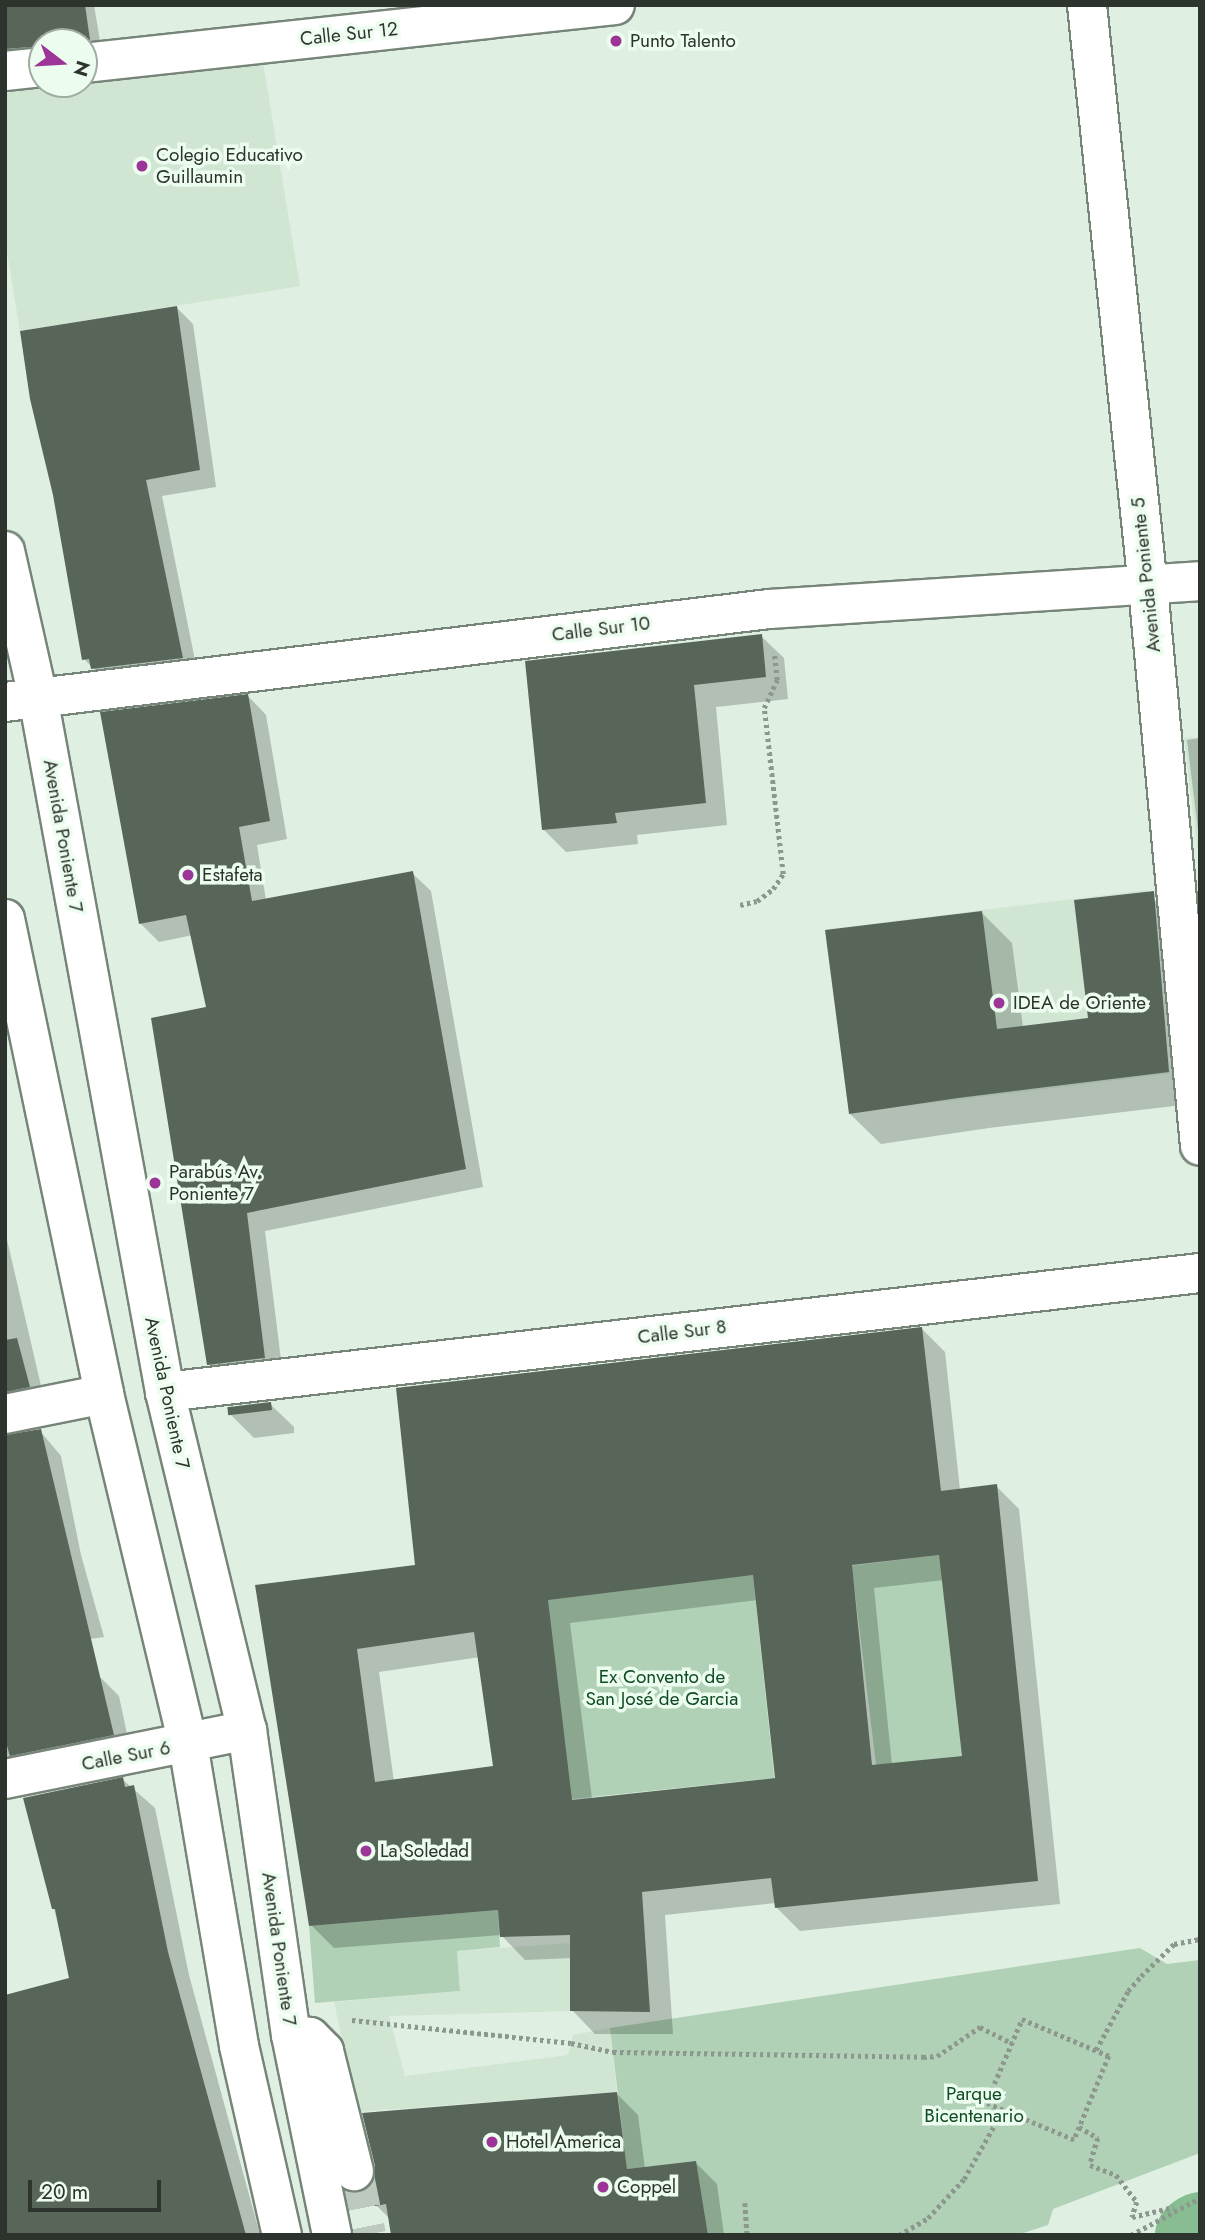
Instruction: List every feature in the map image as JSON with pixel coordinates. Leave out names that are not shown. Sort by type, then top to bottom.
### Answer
[{"type":"street","name":"Avenida Poniente 5","points":[[1087,5],[1148,587],[1200,1146]]},
{"type":"street","name":"Calle Sur 12","points":[[98,61],[606,6]]},
{"type":"street","points":[[5,71],[28,69]]},
{"type":"street","name":"Avenida Poniente 7","points":[[5,551],[22,699],[165,1392],[247,1730],[291,2035],[332,2235]]},
{"type":"street","name":"Calle Sur 10","points":[[22,699],[769,609],[1148,587],[1200,581]]},
{"type":"street","points":[[5,919],[104,1394],[188,1744],[239,2046],[282,2235]]},
{"type":"street","name":"Calle Sur 8","points":[[165,1392],[1200,1273]]},
{"type":"street","points":[[5,1414],[104,1394]]},
{"type":"street","name":"Calle Sur 6","points":[[5,1779],[247,1730]]},
{"type":"street","points":[[291,2035],[310,2037],[324,2050],[354,2171]]},
{"type":"path","points":[[740,905],[757,901],[773,889],[783,874],[764,708],[777,680],[769,609]]},
{"type":"path","points":[[1096,2050],[1128,1992],[1141,1976],[1174,1944],[1200,1939]]},
{"type":"path","points":[[338,2018],[571,2043],[613,2052],[923,2057],[937,2056],[981,2026],[1012,2043]]},
{"type":"path","points":[[1022,2019],[1096,2050],[1110,2056],[1074,2140],[986,2103],[1022,2019]]},
{"type":"path","points":[[899,2235],[928,2218],[964,2179],[1003,2110]]},
{"type":"path","points":[[1079,2127],[1098,2138],[1090,2165],[1116,2175],[1137,2202],[1132,2217],[1200,2198]]},
{"type":"path","points":[[745,2203],[747,2235]]},
{"type":"path","points":[[1131,2235],[1182,2205]]},
{"type":"shaded area","name":"Colegio Educativo Guillaumin","points":[[262,57],[300,286],[20,331],[5,240],[5,93],[28,90],[28,98],[98,98],[98,80]]},
{"type":"shaded area","points":[[1200,737],[1200,870],[1184,738]]},
{"type":"shaded area","name":"IDEA de Oriente","points":[[1147,890],[1170,1074],[850,1113],[827,929]]},
{"type":"shaded area","points":[[570,1943],[570,2011],[389,2016],[405,2076],[568,2055],[573,2035],[610,2028],[617,2092],[357,2112],[334,2002],[460,1991],[457,1951]]},
{"type":"green space","points":[[939,1555],[964,1755],[876,1766],[852,1566]]},
{"type":"green space","name":"Ex Convento de San José de Garcia","points":[[753,1575],[774,1778],[568,1800],[547,1597]]},
{"type":"green space","points":[[498,1910],[500,1947],[457,1951],[460,1991],[315,2003],[309,1926]]},
{"type":"green space","name":"Parque Bicentenario","points":[[1140,1948],[1167,1964],[1200,1960],[1200,2153],[1053,2209],[1048,2225],[1017,2235],[708,2235],[696,2162],[627,2169],[610,2028]]},
{"type":"building","points":[[5,5],[85,5],[88,28],[28,28],[28,47],[5,49]]},
{"type":"building","points":[[177,306],[200,470],[146,480],[183,658],[91,669],[89,659],[82,660],[53,495],[30,399],[20,331]]},
{"type":"building","points":[[762,634],[766,677],[694,685],[706,803],[615,813],[617,823],[542,830],[525,661]]},
{"type":"building","points":[[248,694],[270,821],[239,827],[252,901],[413,871],[466,1169],[247,1213],[265,1358],[207,1365],[151,1018],[206,1007],[186,915],[139,924],[100,712]]},
{"type":"building","name":"IDEA de Oriente","points":[[1154,891],[1169,1072],[849,1114],[825,930],[982,911],[997,1029],[1088,1018],[1074,900]]},
{"type":"building","name":"Ex Convento de San José de Garcia","points":[[922,1327],[941,1491],[997,1484],[1038,1881],[775,1908],[771,1878],[642,1892],[650,2012],[570,2011],[570,1935],[500,1937],[498,1910],[309,1926],[255,1585],[415,1565],[396,1388]],"holes":[[[939,1555],[962,1756],[872,1765],[852,1565]],[[753,1575],[775,1778],[572,1800],[548,1600]],[[474,1632],[493,1766],[375,1782],[357,1649]]]},
{"type":"building","points":[[17,1338],[30,1387],[5,1392],[5,1340]]},
{"type":"building","points":[[271,1402],[272,1410],[228,1415],[227,1407]]},
{"type":"building","points":[[41,1429],[114,1735],[10,1756],[5,1739],[5,1435]]},
{"type":"building","points":[[123,1777],[125,1787],[134,1785],[168,1952],[246,2235],[5,2235],[5,1995],[69,1978],[55,1909],[52,1909],[23,1798]]},
{"type":"building","points":[[617,2092],[627,2169],[696,2161],[708,2235],[391,2235],[386,2204],[375,2206],[370,2185],[375,2176],[375,2166],[362,2113]]},
{"type":"waterway","points":[[1194,2235],[1200,2231]]},
{"type":"tunnel","points":[[354,2171],[367,2235]]},
{"type":"place","name":"Punto Talento","points":[[616,41]]},
{"type":"place","name":"Colegio Educativo Guillaumin","points":[[142,166]]},
{"type":"place","name":"Estafeta","points":[[188,875]]},
{"type":"place","name":"IDEA de Oriente","points":[[999,1003]]},
{"type":"place","name":"Parabús Av. Poniente 7","points":[[155,1183]]},
{"type":"place","name":"La Soledad","points":[[366,1851]]},
{"type":"place","name":"Hotel America","points":[[492,2142]]},
{"type":"place","name":"Coppel","points":[[603,2187]]}]
